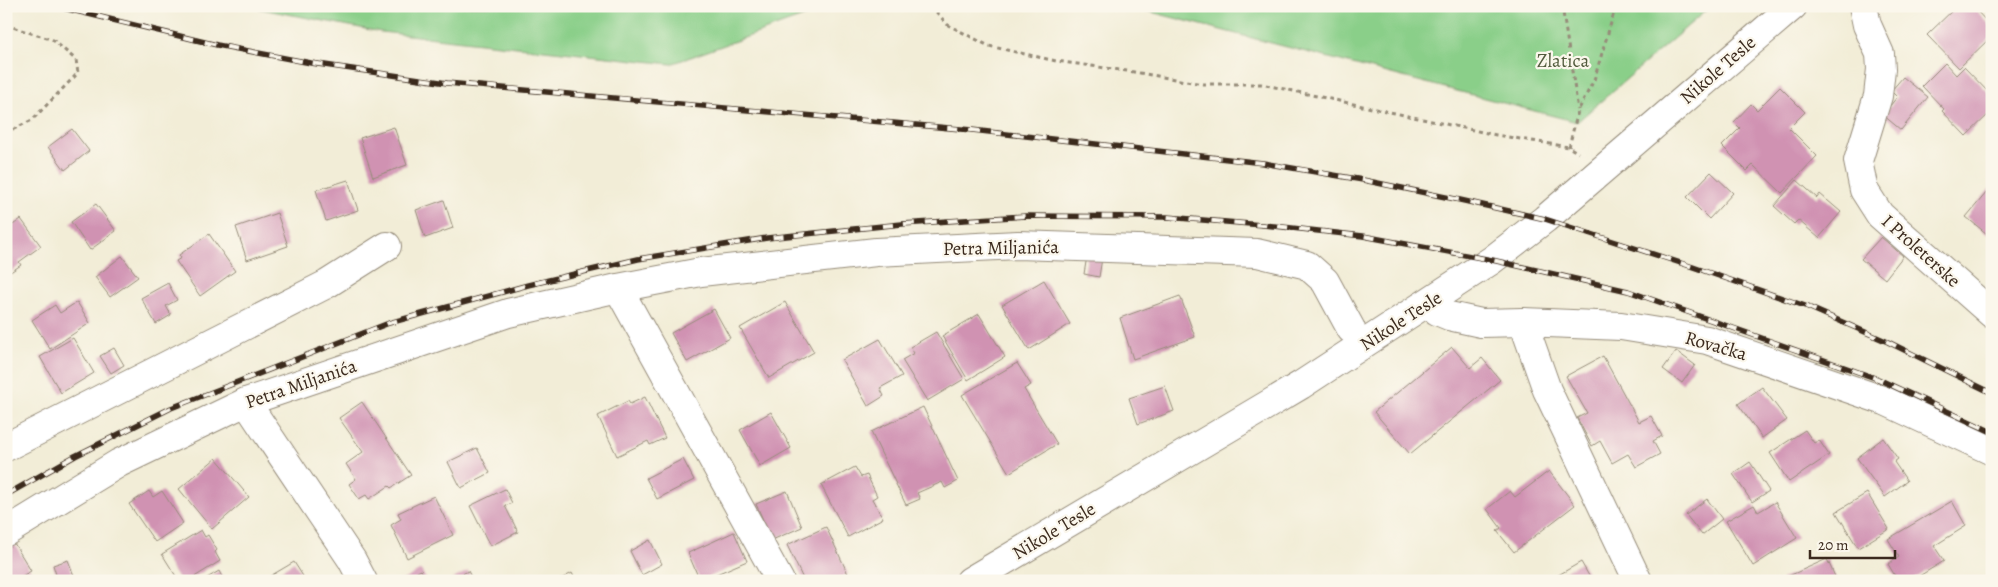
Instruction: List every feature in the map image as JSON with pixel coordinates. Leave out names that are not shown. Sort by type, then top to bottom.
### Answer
[{"type":"street","name":"Nikole Tesle","points":[[970,581],[1301,385],[1492,260],[1545,220],[1793,6]]},
{"type":"street","name":"I Proleterske","points":[[1863,6],[1867,25],[1880,54],[1881,69],[1878,96],[1858,161],[1864,190],[1880,215],[1992,314]]},
{"type":"street","name":"Petra Miljanića","points":[[6,532],[119,463],[246,402],[508,313],[618,288],[701,272],[876,252],[1018,245],[1257,254],[1307,266],[1325,281],[1351,329]]},
{"type":"street","points":[[6,447],[327,284],[386,246]]},
{"type":"street","points":[[618,288],[780,581]]},
{"type":"street","name":"Rovačka","points":[[1430,302],[1437,311],[1460,320],[1481,323],[1523,322],[1621,326],[1707,340],[1885,402],[1992,452]]},
{"type":"street","points":[[1523,322],[1547,390],[1638,581]]},
{"type":"street","points":[[246,402],[352,560],[363,581]]},
{"type":"path","points":[[931,6],[948,25],[990,46],[1056,61],[1203,84],[1261,84],[1496,135],[1569,147],[1585,157]]},
{"type":"path","points":[[1569,147],[1578,111],[1594,80],[1616,6]]},
{"type":"path","points":[[1562,7],[1578,111]]},
{"type":"path","points":[[6,25],[53,40],[76,60],[78,73],[32,120],[6,133]]},
{"type":"green space","points":[[246,6],[834,6],[671,64],[381,32]]},
{"type":"green space","name":"Zlatica","points":[[1128,6],[1711,6],[1577,122]]},
{"type":"building","points":[[1957,6],[1972,6],[1992,27],[1992,36],[1959,68],[1927,35]]},
{"type":"building","points":[[1945,63],[1956,75],[1964,67],[1992,96],[1992,111],[1966,136],[1942,111],[1944,109],[1922,86]]},
{"type":"building","points":[[1903,77],[1928,97],[1901,130],[1883,115],[1897,97],[1891,91]]},
{"type":"building","points":[[1780,87],[1805,112],[1789,128],[1817,156],[1782,193],[1753,165],[1747,171],[1722,146],[1740,128],[1734,122],[1751,104],[1757,110]]},
{"type":"building","points":[[394,127],[407,165],[373,177],[360,138]]},
{"type":"building","points":[[72,129],[89,151],[65,170],[48,147]]},
{"type":"building","points":[[1711,172],[1733,193],[1709,219],[1687,197]]},
{"type":"building","points":[[348,180],[358,210],[326,221],[316,190]]},
{"type":"building","points":[[1797,180],[1817,198],[1820,194],[1841,212],[1819,238],[1798,220],[1794,224],[1774,206]]},
{"type":"building","points":[[1992,186],[1992,238],[1966,217]]},
{"type":"building","points":[[444,200],[453,228],[425,238],[416,210]]},
{"type":"building","points":[[96,204],[116,231],[90,250],[71,222]]},
{"type":"building","points":[[277,213],[288,246],[247,260],[236,227]]},
{"type":"building","points":[[21,219],[41,246],[19,262],[21,265],[6,275],[6,230]]},
{"type":"building","points":[[209,234],[235,271],[200,296],[176,261],[181,258],[179,255]]},
{"type":"building","points":[[1881,237],[1903,256],[1885,279],[1861,259]]},
{"type":"building","points":[[122,256],[138,277],[110,297],[95,277]]},
{"type":"building","points":[[1087,256],[1102,258],[1099,277],[1084,274]]},
{"type":"building","points":[[1044,280],[1070,324],[1029,350],[1002,305]]},
{"type":"building","points":[[168,283],[177,300],[166,306],[171,315],[156,324],[141,298]]},
{"type":"building","points":[[1180,296],[1195,337],[1133,359],[1120,318]]},
{"type":"building","points":[[77,302],[90,323],[50,349],[32,320],[55,305],[60,313]]},
{"type":"building","points":[[785,302],[814,352],[769,378],[740,328]]},
{"type":"building","points":[[714,309],[730,338],[687,362],[671,333]]},
{"type":"building","points":[[979,314],[1005,357],[968,380],[942,336]]},
{"type":"building","points":[[936,332],[964,379],[927,401],[902,360],[914,353],[910,347]]},
{"type":"building","points":[[73,338],[94,373],[61,393],[40,357]]},
{"type":"building","points":[[880,339],[902,376],[880,388],[884,396],[868,406],[842,360]]},
{"type":"building","points":[[1452,347],[1470,368],[1482,358],[1500,380],[1410,454],[1374,412]]},
{"type":"building","points":[[114,348],[124,365],[111,373],[100,356]]},
{"type":"building","points":[[1676,351],[1695,365],[1682,383],[1663,369]]},
{"type":"building","points":[[1603,356],[1639,422],[1651,416],[1662,436],[1653,441],[1660,454],[1636,467],[1628,454],[1612,463],[1600,441],[1592,446],[1577,418],[1587,413],[1566,376]]},
{"type":"building","points":[[1017,363],[1031,385],[1024,389],[1057,444],[1009,473],[962,395]]},
{"type":"building","points":[[1165,386],[1174,411],[1138,424],[1129,398]]},
{"type":"building","points":[[1762,387],[1787,420],[1762,438],[1738,404]]},
{"type":"building","points":[[645,397],[665,438],[650,445],[648,441],[617,456],[598,416],[628,401],[630,404]]},
{"type":"building","points":[[362,402],[411,475],[369,499],[366,495],[359,499],[349,484],[356,479],[346,464],[363,452],[339,418]]},
{"type":"building","points":[[923,407],[958,481],[945,488],[942,482],[917,493],[920,499],[906,505],[871,432]]},
{"type":"building","points":[[771,412],[791,448],[760,466],[740,430]]},
{"type":"building","points":[[1805,430],[1814,443],[1819,440],[1829,455],[1789,482],[1770,453]]},
{"type":"building","points":[[1883,438],[1898,459],[1894,462],[1907,481],[1885,497],[1857,458]]},
{"type":"building","points":[[477,448],[490,473],[461,488],[448,462]]},
{"type":"building","points":[[216,458],[249,497],[212,529],[179,489]]},
{"type":"building","points":[[683,459],[694,480],[657,499],[646,478]]},
{"type":"building","points":[[1750,462],[1769,491],[1752,502],[1733,474]]},
{"type":"building","points":[[855,467],[861,477],[867,475],[877,496],[872,499],[883,518],[848,537],[821,485]]},
{"type":"building","points":[[1549,471],[1575,505],[1514,552],[1497,531],[1501,528],[1487,509],[1510,491],[1515,497]]},
{"type":"building","points":[[505,489],[512,503],[505,506],[518,532],[490,546],[470,506]]},
{"type":"building","points":[[149,491],[153,497],[162,491],[183,523],[155,542],[129,504]]},
{"type":"building","points":[[787,491],[802,527],[772,540],[756,504]]},
{"type":"building","points":[[1867,493],[1889,529],[1858,548],[1836,512]]},
{"type":"building","points":[[434,496],[453,535],[407,558],[391,525],[401,519],[398,513]]},
{"type":"building","points":[[1707,499],[1722,519],[1702,535],[1686,515]]},
{"type":"building","points":[[1952,501],[1966,526],[1934,546],[1944,561],[1911,581],[1898,581],[1888,564],[1899,557],[1888,539]]},
{"type":"building","points":[[1775,502],[1797,538],[1753,566],[1726,521],[1754,505],[1758,512]]},
{"type":"building","points":[[826,527],[848,574],[833,581],[804,581],[787,545]]},
{"type":"building","points":[[201,530],[205,537],[208,535],[217,550],[215,552],[220,561],[188,581],[179,581],[162,554]]},
{"type":"building","points":[[734,532],[747,561],[700,581],[688,553]]},
{"type":"building","points":[[650,540],[662,564],[642,575],[630,551]]},
{"type":"building","points":[[14,543],[31,571],[22,576],[25,581],[6,581],[6,548]]},
{"type":"building","points":[[1827,559],[1837,581],[1782,581],[1782,579]]},
{"type":"building","points":[[68,560],[76,581],[58,581],[53,565]]},
{"type":"building","points":[[294,562],[306,581],[269,581],[267,578]]},
{"type":"building","points":[[1581,562],[1592,581],[1548,581]]},
{"type":"building","points":[[421,570],[427,581],[401,581]]},
{"type":"building","points":[[219,571],[224,581],[202,581]]},
{"type":"building","points":[[468,571],[473,581],[449,581]]},
{"type":"building","points":[[572,573],[576,581],[557,581]]},
{"type":"railway","points":[[55,6],[217,45],[311,63],[447,83],[972,130],[1263,163],[1363,180],[1545,219],[1693,267],[1808,307],[1888,342],[1992,393]]},
{"type":"railway","points":[[6,495],[75,456],[171,408],[389,323],[528,285],[638,259],[767,238],[902,224],[1026,216],[1167,217],[1274,226],[1363,236],[1492,260],[1628,291],[1878,379],[1992,432]]}]
